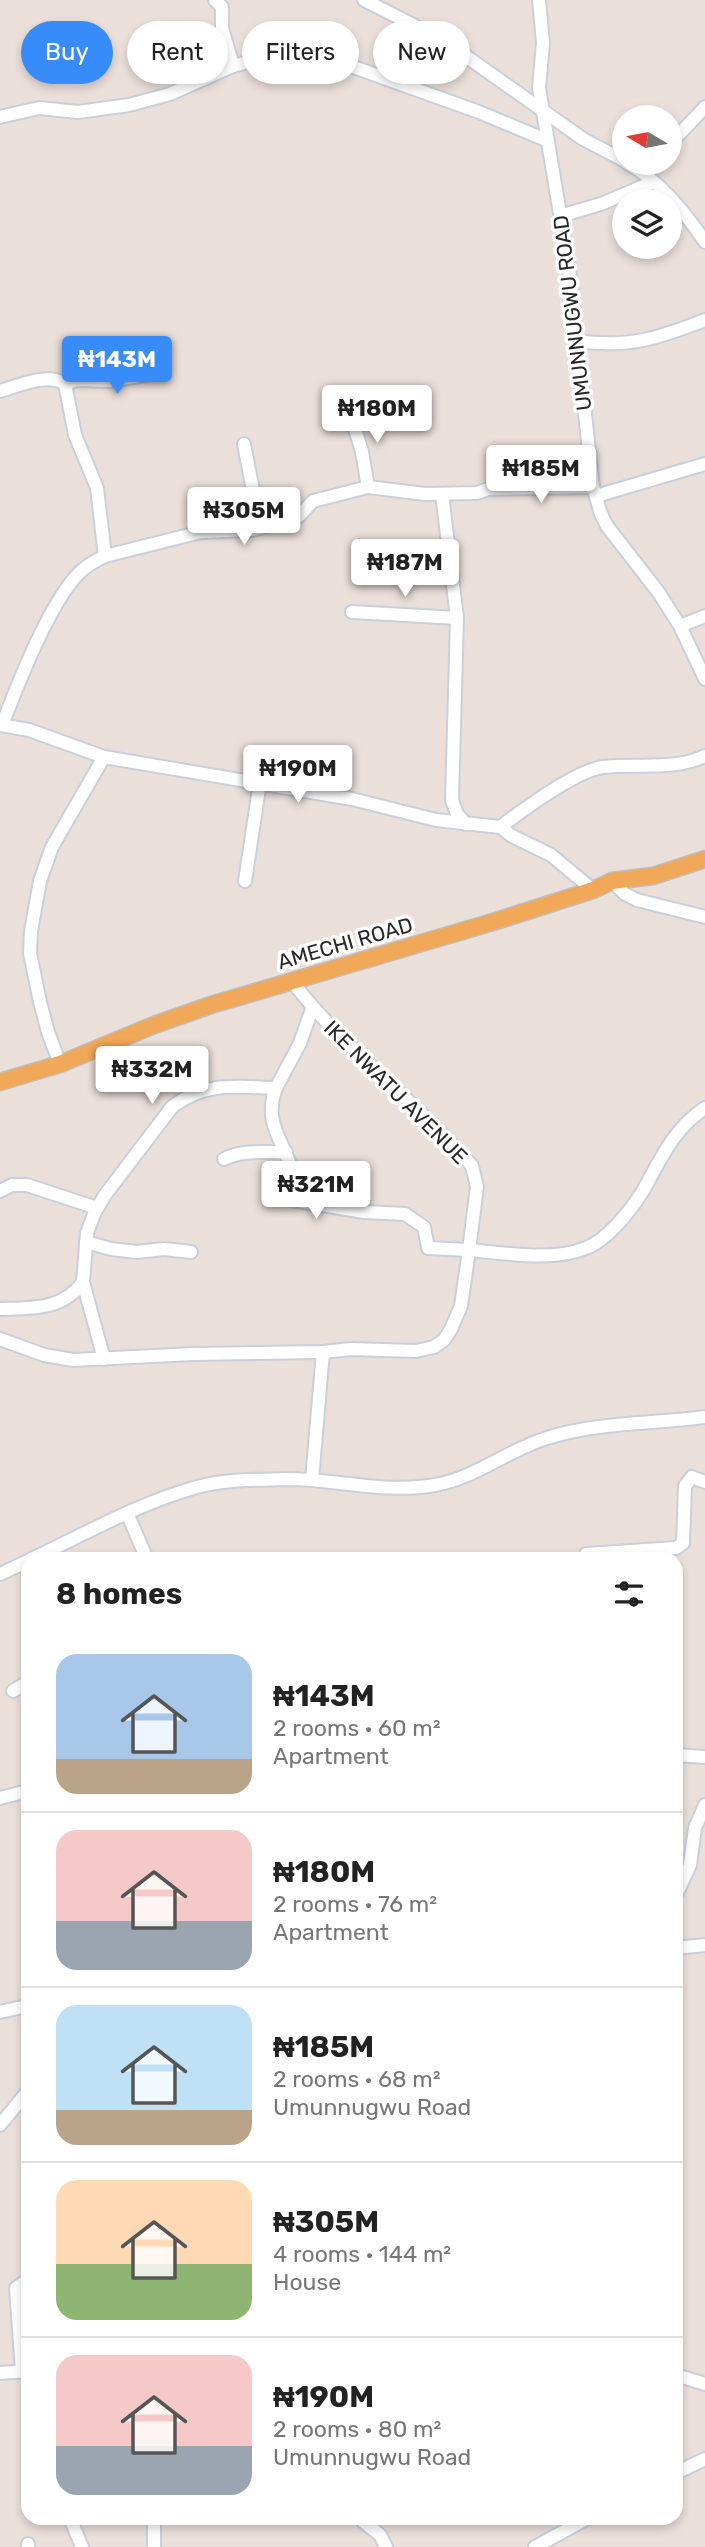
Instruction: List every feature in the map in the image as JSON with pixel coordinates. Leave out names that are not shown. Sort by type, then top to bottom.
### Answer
[{"type":"main road","name":"AMECHI ROAD","points":[[0,1082],[61,1064],[155,1025],[291,980],[493,922],[593,890],[612,881],[653,876],[705,859]]},
{"type":"street","points":[[215,0],[222,8],[222,28],[233,66]]},
{"type":"street","points":[[364,0],[443,40],[583,139],[612,155]]},
{"type":"street","name":"UMUNNUGWU ROAD","points":[[539,0],[543,43],[539,88],[569,268],[595,491],[607,526],[659,593],[680,626],[705,679]]},
{"type":"street","points":[[0,117],[39,108],[78,112],[130,105],[170,94],[233,66],[278,54],[309,51],[479,112],[546,140]]},
{"type":"street","points":[[682,131],[705,107]]},
{"type":"street","points":[[561,216],[601,204],[646,175]]},
{"type":"street","points":[[653,175],[705,242]]},
{"type":"street","points":[[576,341],[619,344],[644,342],[705,320]]},
{"type":"street","points":[[0,391],[42,380],[53,379],[65,384],[77,380],[110,380],[162,372]]},
{"type":"street","points":[[65,384],[75,435],[97,488],[105,556]]},
{"type":"street","points":[[350,412],[362,452],[368,487]]},
{"type":"street","points":[[244,444],[253,490],[252,530]]},
{"type":"street","points":[[593,890],[551,855],[512,836],[500,827],[436,820],[352,799],[104,757],[29,730],[1,725],[56,606],[76,576],[91,562],[105,556],[201,532],[252,530],[284,522],[299,516],[313,501],[368,487],[442,494],[477,493],[488,489],[595,491],[705,464]]},
{"type":"street","points":[[442,494],[457,618],[452,800],[457,814],[466,824]]},
{"type":"street","points":[[352,612],[457,618]]},
{"type":"street","points":[[680,626],[705,616]]},
{"type":"street","points":[[500,827],[583,772],[603,767],[682,763],[705,756]]},
{"type":"street","points":[[61,1064],[40,1002],[30,953],[31,931],[40,881],[52,847],[104,757]]},
{"type":"street","points":[[245,881],[260,782]]},
{"type":"street","points":[[612,881],[625,894],[637,900],[705,917]]},
{"type":"street","name":"IKE NWATU AVENUE","points":[[0,1339],[59,1359],[351,1349],[416,1350],[444,1340],[461,1306],[477,1187],[472,1166],[312,1009],[291,980]]},
{"type":"street","points":[[312,1009],[300,1043],[271,1101],[271,1116],[296,1180],[292,1200],[364,1212],[405,1214],[424,1227],[428,1248],[548,1255],[587,1248],[599,1241],[632,1207],[670,1141],[693,1115],[705,1108]]},
{"type":"street","points":[[104,1359],[83,1282],[87,1233],[97,1208],[172,1107],[184,1098],[198,1091],[218,1087],[276,1088]]},
{"type":"street","points":[[224,1159],[249,1152],[286,1152]]},
{"type":"street","points":[[0,1191],[12,1185],[27,1185],[97,1208]]},
{"type":"street","points":[[86,1242],[136,1252],[164,1249],[191,1252]]},
{"type":"street","points":[[0,1308],[27,1308],[61,1302],[75,1294],[83,1282]]},
{"type":"street","points":[[312,1480],[323,1352]]},
{"type":"street","points":[[46,1552],[127,1513],[197,1487],[259,1480],[312,1480],[382,1489],[437,1485],[468,1474],[549,1437],[597,1427],[705,1418]]},
{"type":"street","points":[[616,1552],[676,1548],[683,1543],[685,1486],[692,1477],[705,1482]]},
{"type":"street","points":[[127,1513],[144,1552]]},
{"type":"street","points":[[0,1574],[21,1564]]},
{"type":"street","points":[[13,1691],[21,1686]]},
{"type":"street","points":[[683,1755],[705,1757]]},
{"type":"street","points":[[0,1798],[21,1793]]},
{"type":"street","points":[[683,1880],[690,1865],[695,1828],[705,1805]]},
{"type":"street","points":[[683,1947],[705,1945]]},
{"type":"street","points":[[0,2012],[21,2007]]},
{"type":"street","points":[[0,2125],[21,2100]]},
{"type":"street","points":[[21,2285],[16,2288],[16,2318],[21,2347]]},
{"type":"street","points":[[0,2373],[21,2371]]},
{"type":"street","points":[[683,2377],[705,2384]]},
{"type":"street","points":[[683,2471],[702,2465]]},
{"type":"street","points":[[73,2525],[82,2547]]},
{"type":"street","points":[[154,2525],[155,2547]]},
{"type":"street","points":[[368,2525],[380,2535],[386,2547]]},
{"type":"street","points":[[535,2547],[568,2525]]}]
